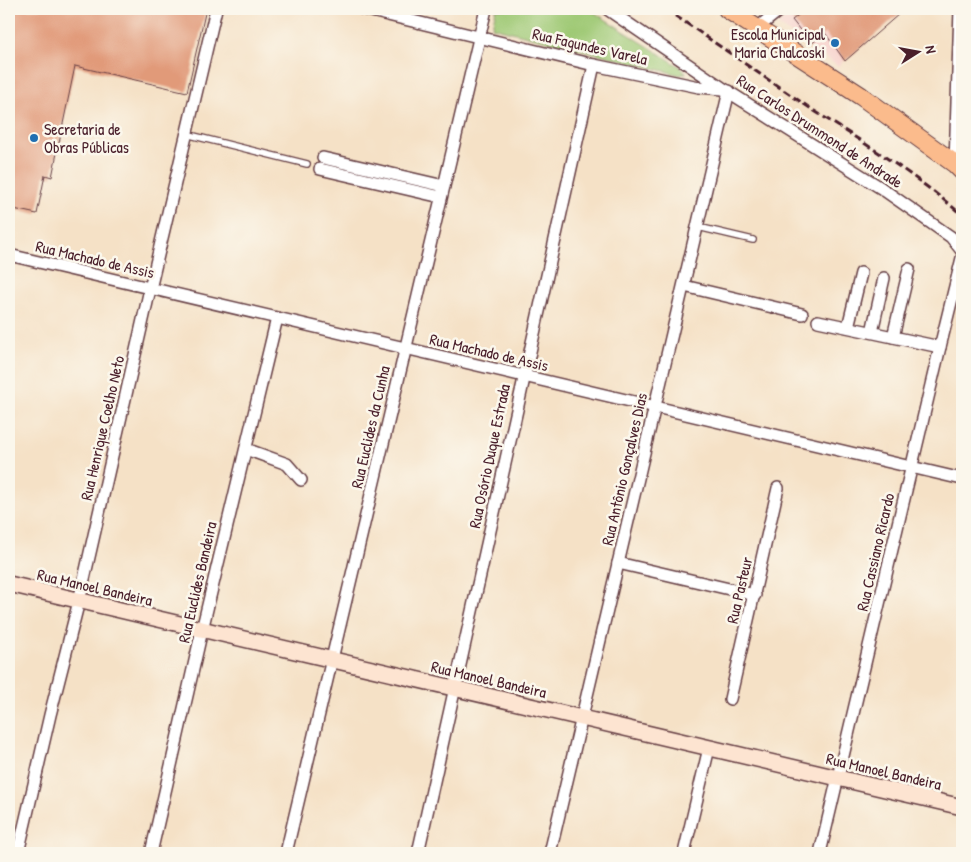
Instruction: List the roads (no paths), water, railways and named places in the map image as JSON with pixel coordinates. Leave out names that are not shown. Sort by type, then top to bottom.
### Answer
[{"type":"main road","points":[[726,9],[861,96],[959,168]]},
{"type":"street","name":"Rua Henrique Coelho Neto","points":[[18,853],[79,601],[216,9]]},
{"type":"street","name":"Rua Fagundes Varela","points":[[363,9],[594,65],[699,87],[727,90]]},
{"type":"street","name":"Rua Euclides da Cunha","points":[[286,853],[486,9]]},
{"type":"street","name":"Rua Carlos Drummond de Andrade","points":[[606,9],[727,90],[881,188],[951,237],[962,251]]},
{"type":"street","points":[[756,29],[781,9]]},
{"type":"street","points":[[959,168],[960,9]]},
{"type":"street","name":"Rua Osório Duque Estrada","points":[[418,853],[523,376],[594,65]]},
{"type":"street","name":"Rua Antônio Gonçalves Dias","points":[[550,853],[698,227],[727,90]]},
{"type":"street","points":[[322,164],[442,192]]},
{"type":"street","name":"Rua Machado de Assis","points":[[9,256],[962,479]]},
{"type":"street","name":"Rua Cassiano Ricardo","points":[[820,853],[962,258]]},
{"type":"street","points":[[893,336],[909,269]]},
{"type":"street","points":[[848,327],[861,273]]},
{"type":"street","points":[[872,332],[884,278]]},
{"type":"street","points":[[684,286],[802,314]]},
{"type":"street","name":"Rua Euclides Bandeira","points":[[151,853],[277,318]]},
{"type":"street","points":[[818,321],[940,346]]},
{"type":"street","points":[[246,449],[287,464],[301,480]]},
{"type":"street","name":"Rua Pasteur","points":[[730,699],[778,488]]},
{"type":"street","points":[[618,563],[755,595]]},
{"type":"street","name":"Rua Manoel Bandeira","points":[[9,584],[962,807]]},
{"type":"street","points":[[684,853],[710,748]]},
{"type":"lane","points":[[186,134],[307,164]]},
{"type":"lane","points":[[698,227],[753,240]]},
{"type":"railway","points":[[665,9],[794,98],[889,160],[962,215]]},
{"type":"place","name":"Escola Municipal Maria Chalcoski","points":[[835,43]]},
{"type":"place","name":"Secretaria de Obras Públicas","points":[[34,138]]}]
